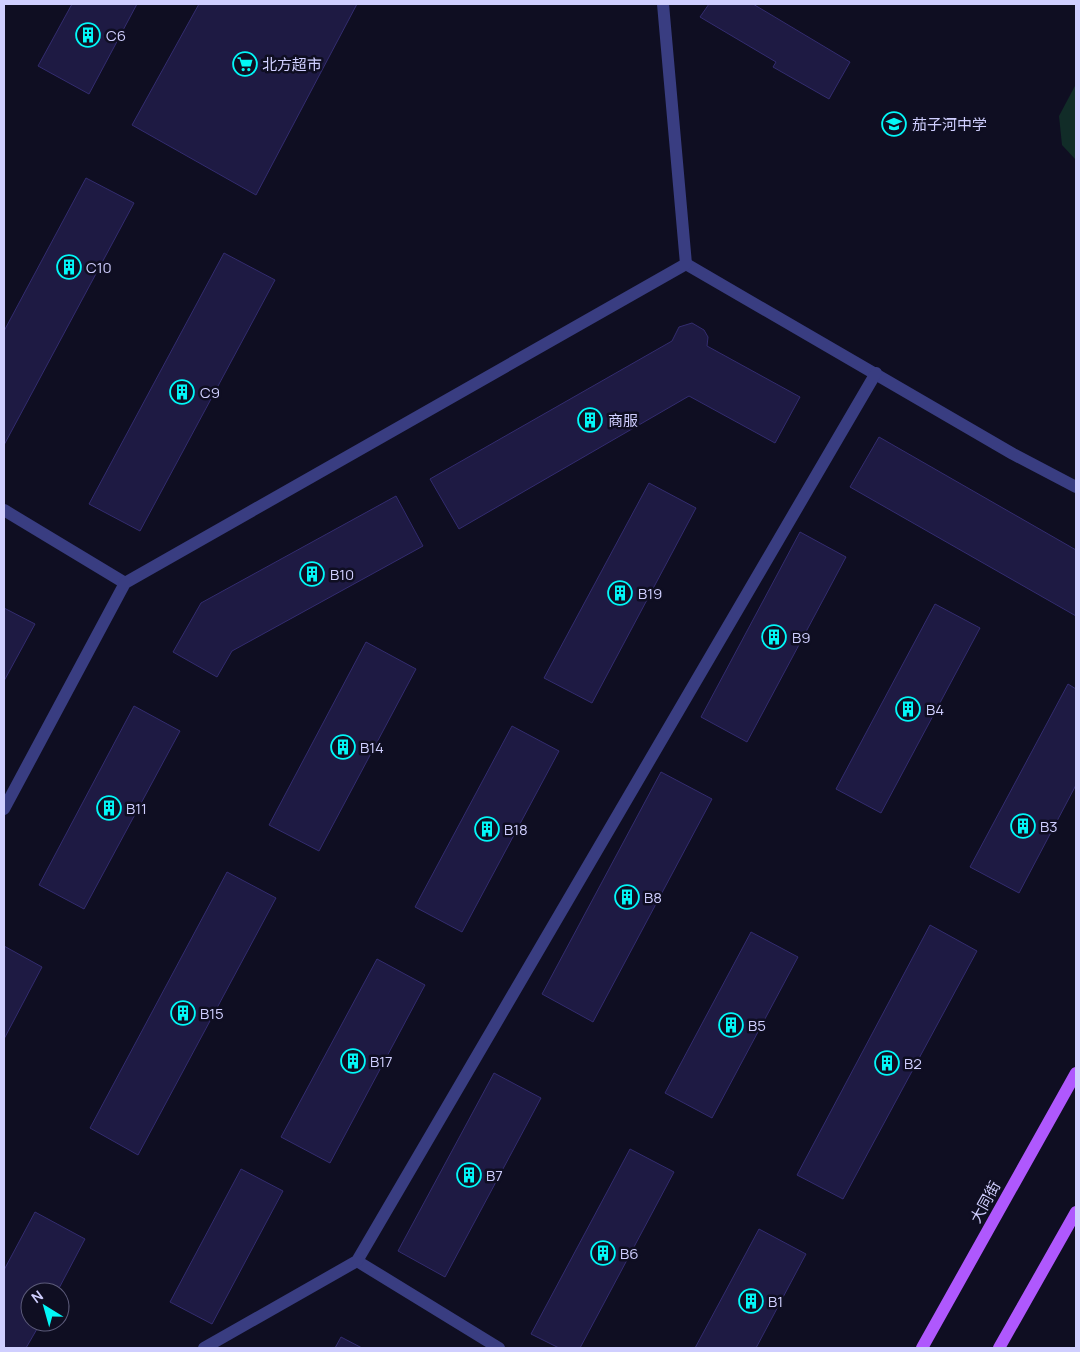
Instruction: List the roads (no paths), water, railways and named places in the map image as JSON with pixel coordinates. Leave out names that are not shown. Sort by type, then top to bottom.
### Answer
[{"type":"main road","name":"大同街","points":[[922,1348],[1076,1072]]},
{"type":"main road","points":[[999,1348],[1076,1212]]},
{"type":"street","points":[[663,4],[686,264]]},
{"type":"street","points":[[686,264],[1013,454],[1076,487]]},
{"type":"street","points":[[4,809],[125,582],[686,264]]},
{"type":"street","points":[[204,1348],[357,1261],[876,373]]},
{"type":"street","points":[[4,510],[125,582]]},
{"type":"street","points":[[357,1261],[499,1348]]},
{"type":"place","name":"C6","points":[[88,35]]},
{"type":"place","name":"北方超市","points":[[245,64]]},
{"type":"place","name":"茄子河中学","points":[[894,124]]},
{"type":"place","name":"C10","points":[[69,267]]},
{"type":"place","name":"C9","points":[[182,392]]},
{"type":"place","name":"商服","points":[[590,420]]},
{"type":"place","name":"B10","points":[[312,574]]},
{"type":"place","name":"B19","points":[[620,593]]},
{"type":"place","name":"B9","points":[[774,637]]},
{"type":"place","name":"B4","points":[[908,709]]},
{"type":"place","name":"B14","points":[[343,747]]},
{"type":"place","name":"B11","points":[[109,808]]},
{"type":"place","name":"B3","points":[[1023,826]]},
{"type":"place","name":"B18","points":[[487,829]]},
{"type":"place","name":"B8","points":[[627,897]]},
{"type":"place","name":"B15","points":[[183,1013]]},
{"type":"place","name":"B5","points":[[731,1025]]},
{"type":"place","name":"B17","points":[[353,1061]]},
{"type":"place","name":"B2","points":[[887,1063]]},
{"type":"place","name":"B7","points":[[469,1175]]},
{"type":"place","name":"B6","points":[[603,1253]]},
{"type":"place","name":"B1","points":[[751,1301]]}]
